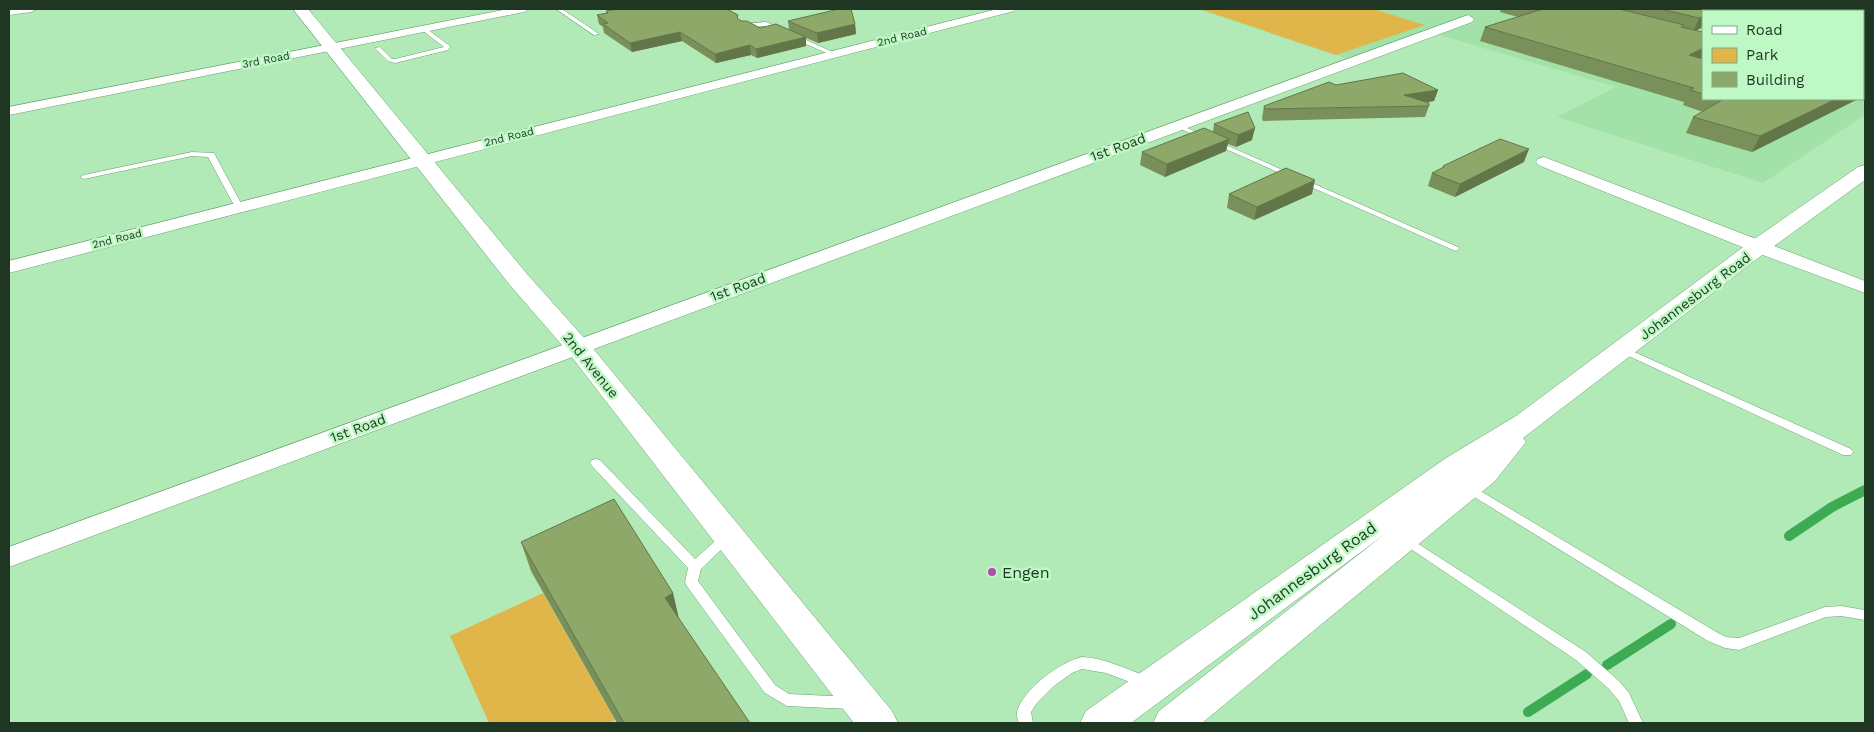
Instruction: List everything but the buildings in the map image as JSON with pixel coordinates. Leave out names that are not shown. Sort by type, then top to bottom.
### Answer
[{"type":"main road","name":"2nd Avenue","points":[[300,9],[518,279],[577,346],[870,713]]},
{"type":"main road","name":"Johannesburg Road","points":[[1100,723],[1457,466],[1526,423],[1758,247],[1865,171]]},
{"type":"main road","name":"Johannesburg Road","points":[[1173,723],[1484,473],[1526,423]]},
{"type":"street","points":[[9,12],[31,9]]},
{"type":"street","name":"3rd Road","points":[[9,111],[524,9]]},
{"type":"street","name":"2nd Road","points":[[9,267],[1010,9]]},
{"type":"street","name":"1st Road","points":[[9,557],[1176,125],[1468,19]]},
{"type":"street","points":[[1544,162],[1758,247],[1865,287]]},
{"type":"lane","points":[[559,9],[596,34]]},
{"type":"lane","points":[[744,26],[766,24],[833,54]]},
{"type":"lane","points":[[378,48],[390,60],[395,61],[442,51],[448,47],[424,29]]},
{"type":"lane","points":[[1176,125],[1456,248]]},
{"type":"lane","points":[[84,177],[192,154],[211,155],[239,207]]},
{"type":"lane","points":[[1623,350],[1847,452]]},
{"type":"lane","points":[[596,463],[695,567]]},
{"type":"lane","points":[[1467,487],[1713,637],[1725,642],[1739,644],[1825,612],[1842,611],[1865,615]]},
{"type":"lane","points":[[729,535],[695,567],[691,575],[691,582],[770,689],[787,700],[870,713]]},
{"type":"lane","points":[[1403,538],[1580,656],[1614,685],[1624,697],[1636,723]]},
{"type":"lane","points":[[1026,723],[1024,712],[1028,704],[1042,688],[1073,665],[1090,663],[1154,684]]},
{"type":"shaded area","points":[[1197,9],[1568,9],[1702,44],[1702,100],[1864,100],[1865,87],[1865,115],[1763,183],[1557,117],[1616,87],[1429,32],[1348,59]]},
{"type":"green space","points":[[1200,9],[1373,9],[1425,25],[1336,55]]},
{"type":"green space","points":[[543,593],[615,720],[609,723],[489,723],[450,636]]},
{"type":"waterway","points":[[1789,536],[1832,507],[1865,490]]},
{"type":"waterway","points":[[1607,665],[1671,624]]},
{"type":"waterway","points":[[1528,712],[1587,674]]},
{"type":"place","name":"Engen","points":[[992,572]]}]
